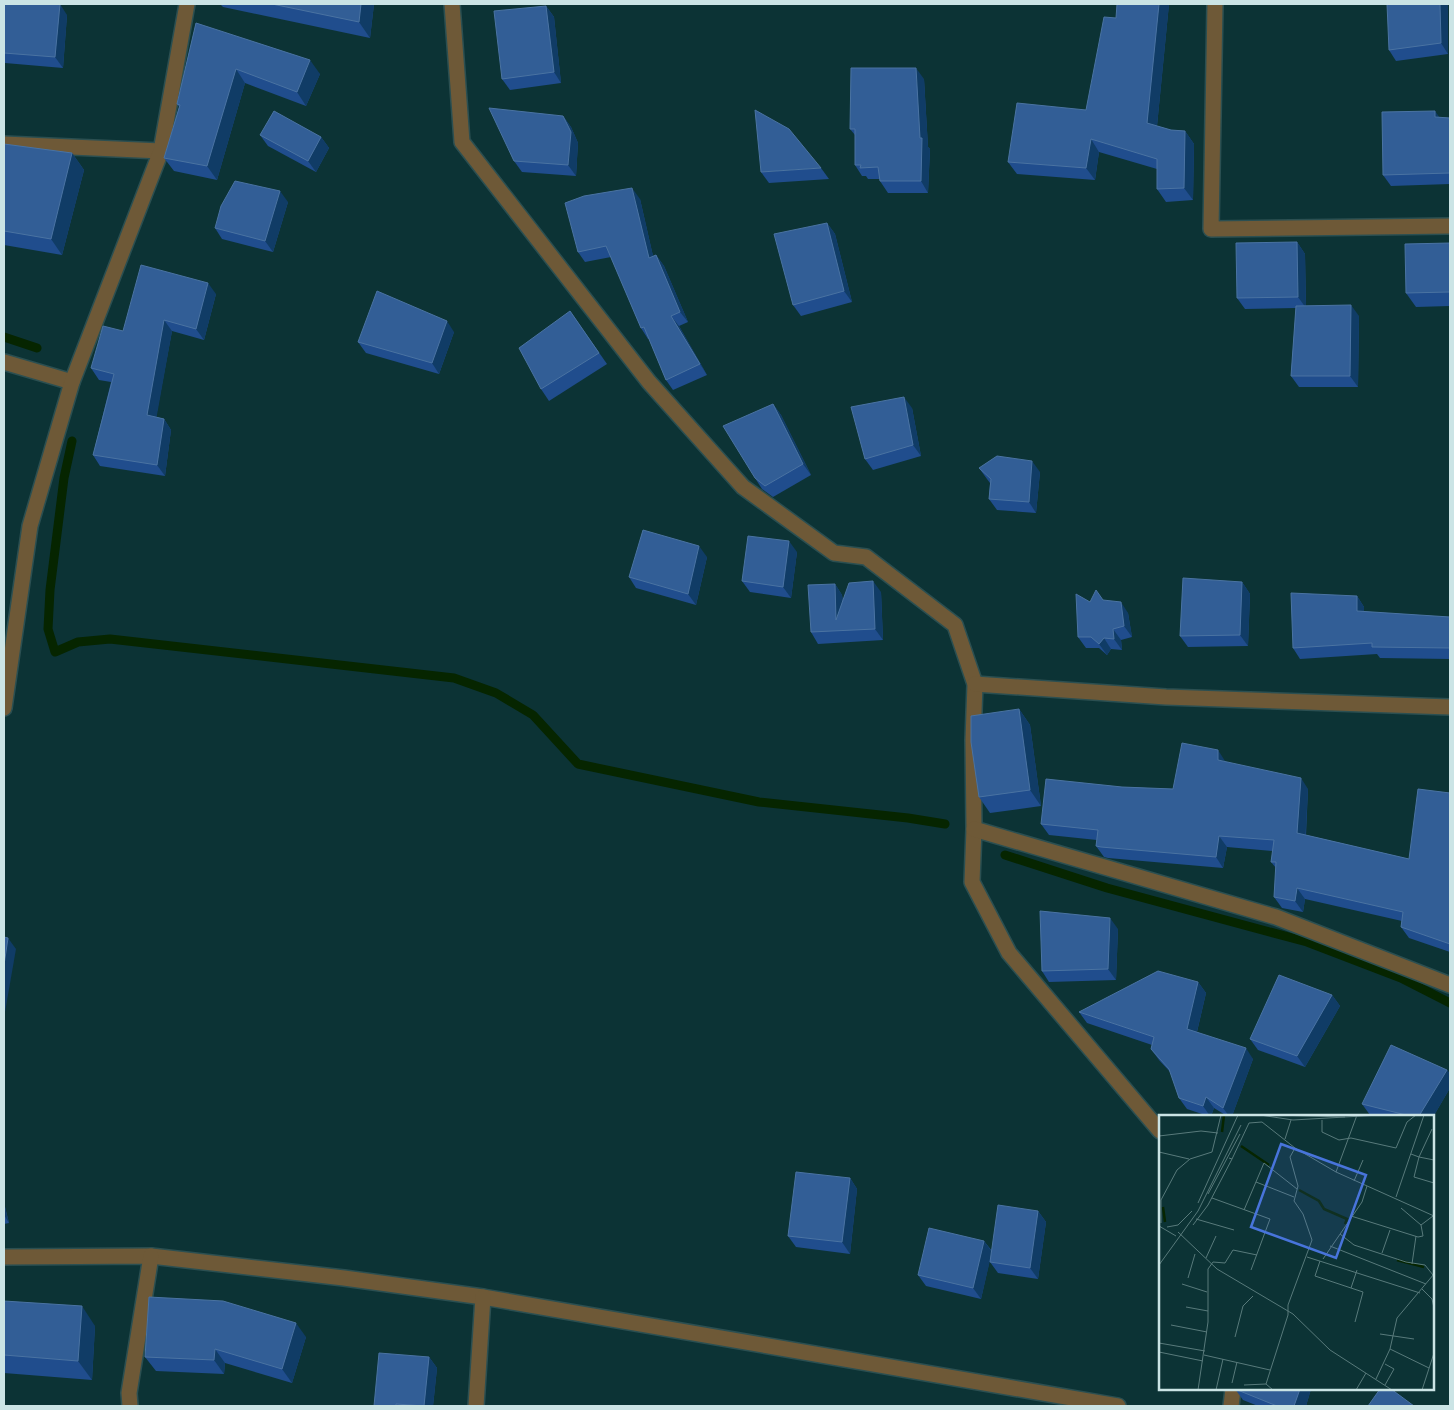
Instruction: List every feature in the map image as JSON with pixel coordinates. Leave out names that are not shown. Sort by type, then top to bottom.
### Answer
[{"type":"street","points":[[4,708],[30,526],[72,382],[161,151],[187,4]]},
{"type":"street","points":[[452,4],[462,142],[649,382],[743,487],[834,553],[866,557],[955,625],[975,684],[972,882],[1009,953],[1159,1130]]},
{"type":"street","points":[[1215,4],[1211,229],[1450,226]]},
{"type":"street","points":[[4,144],[161,151]]},
{"type":"street","points":[[4,362],[72,382]]},
{"type":"street","points":[[975,684],[1166,697],[1450,707]]},
{"type":"street","points":[[974,829],[1276,917],[1450,985]]},
{"type":"street","points":[[130,1406],[129,1393],[151,1256]]},
{"type":"street","points":[[4,1257],[151,1256],[344,1278],[483,1297],[1118,1406]]},
{"type":"street","points":[[476,1406],[483,1297]]},
{"type":"street","points":[[1231,1406],[1233,1390]]},
{"type":"building","points":[[4,4],[60,4],[55,57],[4,53]]},
{"type":"building","points":[[272,4],[361,4],[359,22]]},
{"type":"building","points":[[1117,4],[1159,4],[1147,123],[1171,130],[1185,131],[1184,188],[1157,189],[1157,159],[1091,139],[1086,168],[1008,162],[1017,103],[1086,110],[1104,17],[1116,18]]},
{"type":"building","points":[[1387,4],[1440,4],[1441,43],[1389,50]]},
{"type":"building","points":[[546,6],[554,72],[502,79],[494,11]]},
{"type":"building","points":[[196,23],[310,60],[297,92],[236,69],[207,166],[164,158],[180,105],[177,104]]},
{"type":"building","points":[[851,68],[916,68],[920,138],[922,138],[921,181],[880,181],[878,167],[860,168],[861,165],[855,165],[855,129],[850,129]]},
{"type":"building","points":[[489,108],[563,116],[571,132],[568,165],[514,161]]},
{"type":"building","points":[[755,110],[789,129],[821,168],[761,172]]},
{"type":"building","points":[[274,111],[321,137],[308,161],[260,135]]},
{"type":"building","points":[[1435,111],[1435,117],[1450,118],[1450,173],[1383,175],[1382,112]]},
{"type":"building","points":[[4,144],[72,153],[51,239],[4,231]]},
{"type":"building","points":[[235,181],[280,191],[265,241],[215,228],[221,206]]},
{"type":"building","points":[[632,188],[649,258],[656,255],[680,312],[671,316],[700,364],[666,380],[644,327],[641,328],[606,246],[578,252],[565,203],[584,196]]},
{"type":"building","points":[[827,223],[844,291],[793,305],[774,234]]},
{"type":"building","points":[[1297,242],[1298,297],[1237,298],[1236,243]]},
{"type":"building","points":[[1450,243],[1450,292],[1406,293],[1405,244]]},
{"type":"building","points":[[141,265],[208,283],[196,329],[164,320],[147,415],[164,419],[157,465],[93,455],[114,374],[91,368],[103,326],[123,331]]},
{"type":"building","points":[[377,291],[447,321],[432,363],[358,342]]},
{"type":"building","points":[[1351,305],[1350,376],[1291,376],[1296,306]]},
{"type":"building","points":[[570,311],[599,353],[541,389],[519,348]]},
{"type":"building","points":[[904,397],[913,445],[865,459],[851,407]]},
{"type":"building","points":[[773,404],[803,464],[765,486],[755,478],[723,426]]},
{"type":"building","points":[[997,456],[1032,461],[1029,502],[989,499],[991,479],[979,468]]},
{"type":"building","points":[[643,530],[699,546],[688,594],[629,577]]},
{"type":"building","points":[[748,536],[789,541],[783,587],[742,581]]},
{"type":"building","points":[[1183,578],[1242,582],[1240,635],[1180,636]]},
{"type":"building","points":[[873,581],[875,629],[811,632],[808,585],[835,584],[836,620],[849,583]]},
{"type":"building","points":[[1096,590],[1103,600],[1121,602],[1124,626],[1113,629],[1114,639],[1104,638],[1099,644],[1091,637],[1078,637],[1076,594],[1090,602]]},
{"type":"building","points":[[1291,593],[1357,596],[1357,611],[1450,617],[1450,648],[1372,647],[1372,643],[1293,648]]},
{"type":"building","points":[[1019,709],[1030,790],[979,797],[971,742],[971,716]]},
{"type":"building","points":[[1182,743],[1218,750],[1218,760],[1301,778],[1297,833],[1409,859],[1418,789],[1450,793],[1450,944],[1401,927],[1403,912],[1297,888],[1295,901],[1274,897],[1276,862],[1271,862],[1274,840],[1219,836],[1216,857],[1101,847],[1096,846],[1098,830],[1041,824],[1046,779],[1122,787],[1173,789]]},
{"type":"building","points":[[1040,911],[1110,918],[1108,969],[1042,971]]},
{"type":"building","points":[[4,937],[8,938],[4,965]]},
{"type":"building","points":[[1158,971],[1198,982],[1187,1029],[1246,1048],[1223,1108],[1206,1097],[1203,1106],[1179,1098],[1169,1069],[1151,1049],[1154,1037],[1079,1012]]},
{"type":"building","points":[[1279,975],[1332,995],[1297,1056],[1250,1039]]},
{"type":"building","points":[[1391,1045],[1447,1070],[1420,1115],[1406,1115],[1362,1104]]},
{"type":"building","points":[[796,1172],[850,1178],[842,1242],[788,1236]]},
{"type":"building","points":[[998,1205],[1038,1211],[1030,1268],[990,1262]]},
{"type":"building","points":[[929,1228],[984,1241],[973,1288],[918,1275]]},
{"type":"building","points":[[149,1297],[223,1301],[296,1323],[282,1369],[215,1349],[214,1360],[145,1357]]},
{"type":"building","points":[[4,1301],[82,1306],[78,1361],[4,1355]]},
{"type":"building","points":[[379,1353],[429,1357],[424,1406],[396,1404],[396,1406],[374,1406]]},
{"type":"building","points":[[1237,1390],[1300,1390],[1294,1406],[1277,1406]]},
{"type":"building","points":[[1379,1390],[1392,1390],[1414,1406],[1368,1406]]},
{"type":"waterway","points":[[4,337],[37,348]]},
{"type":"waterway","points":[[72,441],[64,478],[50,590],[48,629],[55,652],[78,642],[110,639],[454,678],[496,693],[533,715],[578,764],[759,802],[908,818],[945,824]]},
{"type":"waterway","points":[[1005,855],[1107,888],[1307,942],[1401,978],[1450,1003]]}]
